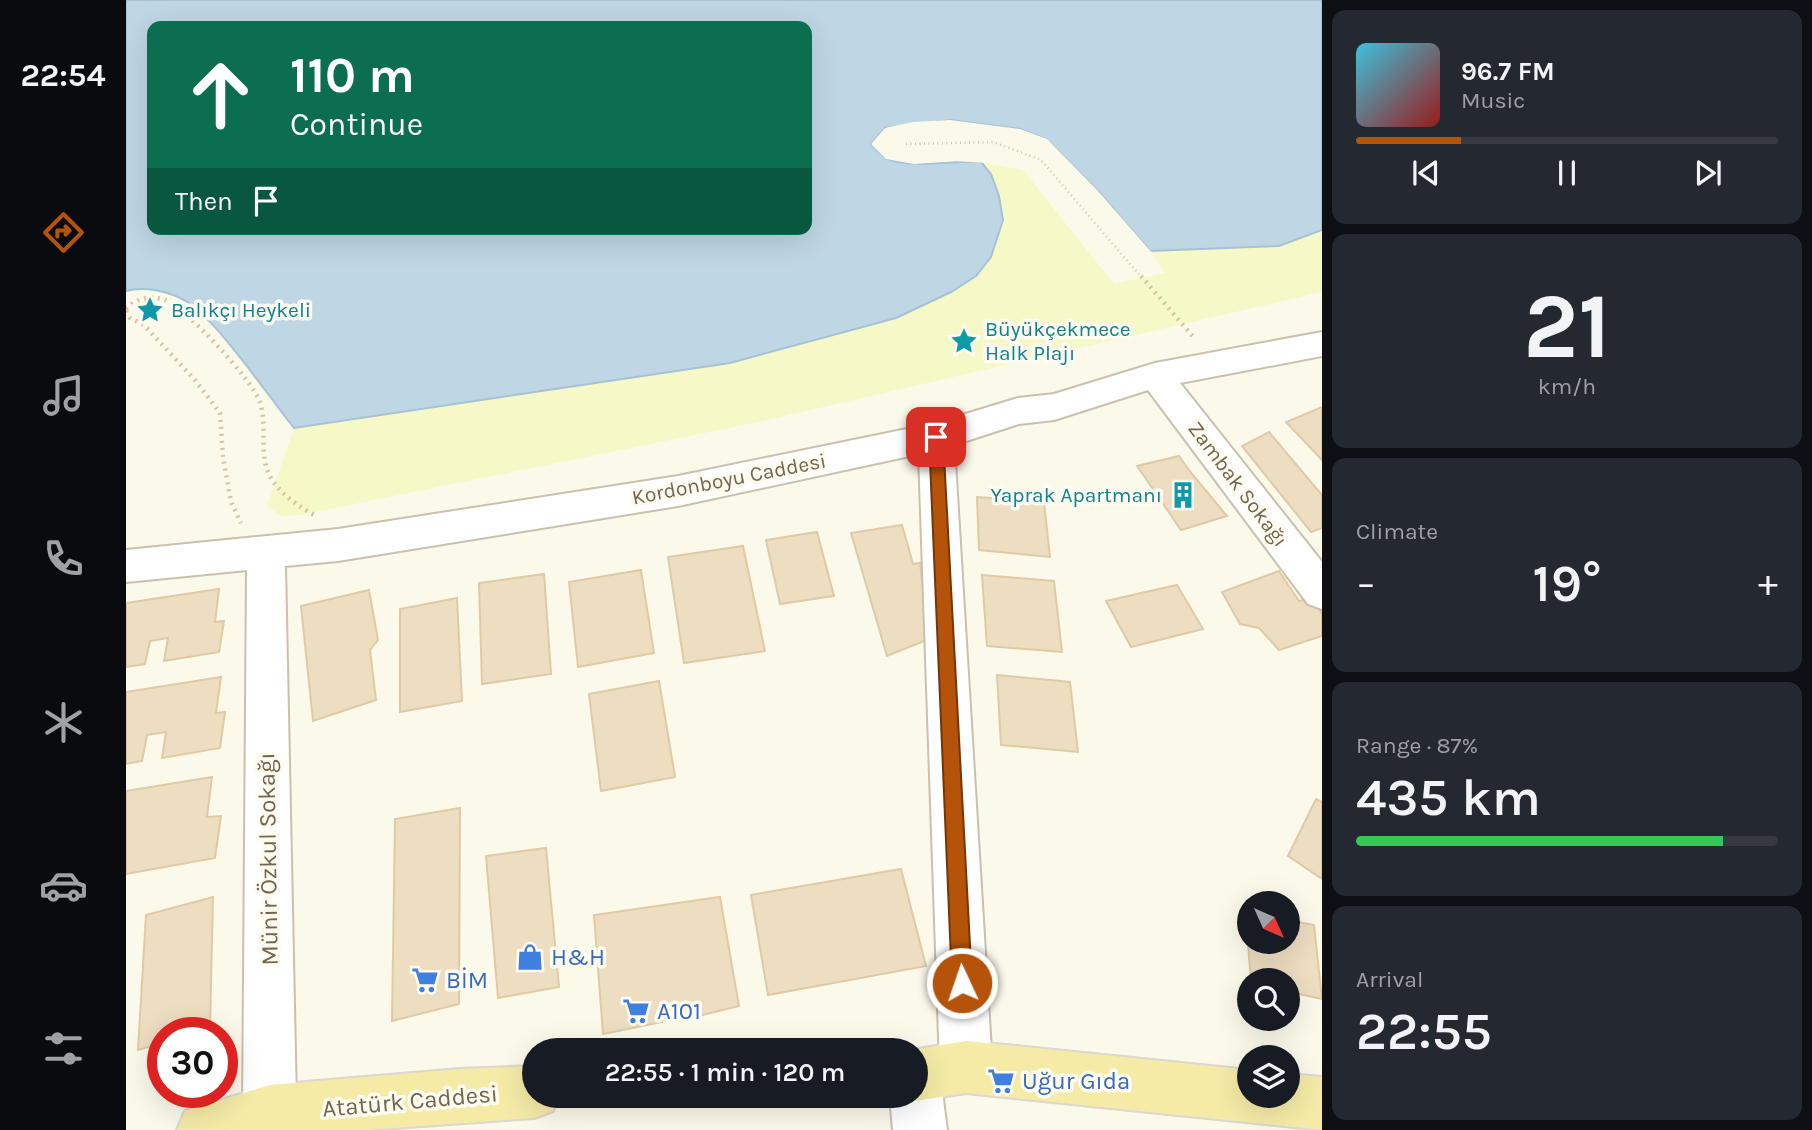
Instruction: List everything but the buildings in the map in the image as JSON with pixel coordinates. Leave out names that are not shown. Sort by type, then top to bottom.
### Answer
[{"type":"main road","points":[[928,1073],[966,1067],[1322,1104]]},
{"type":"main road","name":"Atatürk Caddesi","points":[[204,1130],[460,1095],[522,1092]]},
{"type":"street","name":"Kordonboyu Caddesi","points":[[126,566],[338,545],[678,491],[936,437],[1018,411],[1054,407],[1156,375],[1322,344]]},
{"type":"street","name":"Zambak Sokağı","points":[[1156,375],[1322,592]]},
{"type":"street","points":[[936,437],[966,1067]]},
{"type":"street","name":"Münir Özkul Sokağı","points":[[261,552],[265,606],[277,1121]]},
{"type":"street","points":[[918,1108],[920,1130]]},
{"type":"path","points":[[906,144],[993,142],[1041,160],[1216,364]]},
{"type":"path","points":[[261,552],[231,502],[223,457],[220,413],[195,380],[144,325],[130,318],[126,310],[131,303],[142,298],[167,299],[178,306],[254,390],[265,417],[270,477],[299,506],[316,516]]},
{"type":"sand","name":"Büyükçekmece Halk Plajı","points":[[981,162],[1023,170],[1114,284],[1165,273],[1150,251],[1279,246],[1322,230],[1322,292],[754,423],[300,515],[281,516],[267,506],[294,428],[730,363],[896,318],[1003,220],[996,190]]},
{"type":"water","points":[[126,0],[1322,0],[1322,230],[1279,246],[1150,251],[1098,191],[1046,139],[1020,129],[950,120],[885,128],[871,144],[888,159],[921,164],[981,162],[991,174],[999,196],[1003,220],[991,257],[976,276],[951,292],[896,318],[730,363],[294,428],[226,340],[197,309],[170,294],[141,289],[126,291]]},
{"type":"pier","points":[[950,120],[1020,129],[1047,139],[1098,191],[1153,254],[1148,253],[1045,142],[1019,132],[949,124],[887,131],[876,144],[888,155],[915,160],[955,157],[982,159],[986,163],[955,161],[914,164],[886,159],[871,144],[885,128],[913,122]]},
{"type":"place","name":"Balıkçı Heykeli","points":[[150,310]]},
{"type":"place","name":"Büyükçekmece Halk Plajı","points":[[964,341]]},
{"type":"place","name":"Yaprak Apartmanı","points":[[1183,495]]},
{"type":"place","name":"H&H","points":[[530,957]]},
{"type":"place","name":"BİM","points":[[425,980]]},
{"type":"place","name":"A101","points":[[636,1011]]},
{"type":"place","name":"Uğur Gıda","points":[[1001,1081]]},
{"type":"route","points":[[936,437],[962,983]]}]
